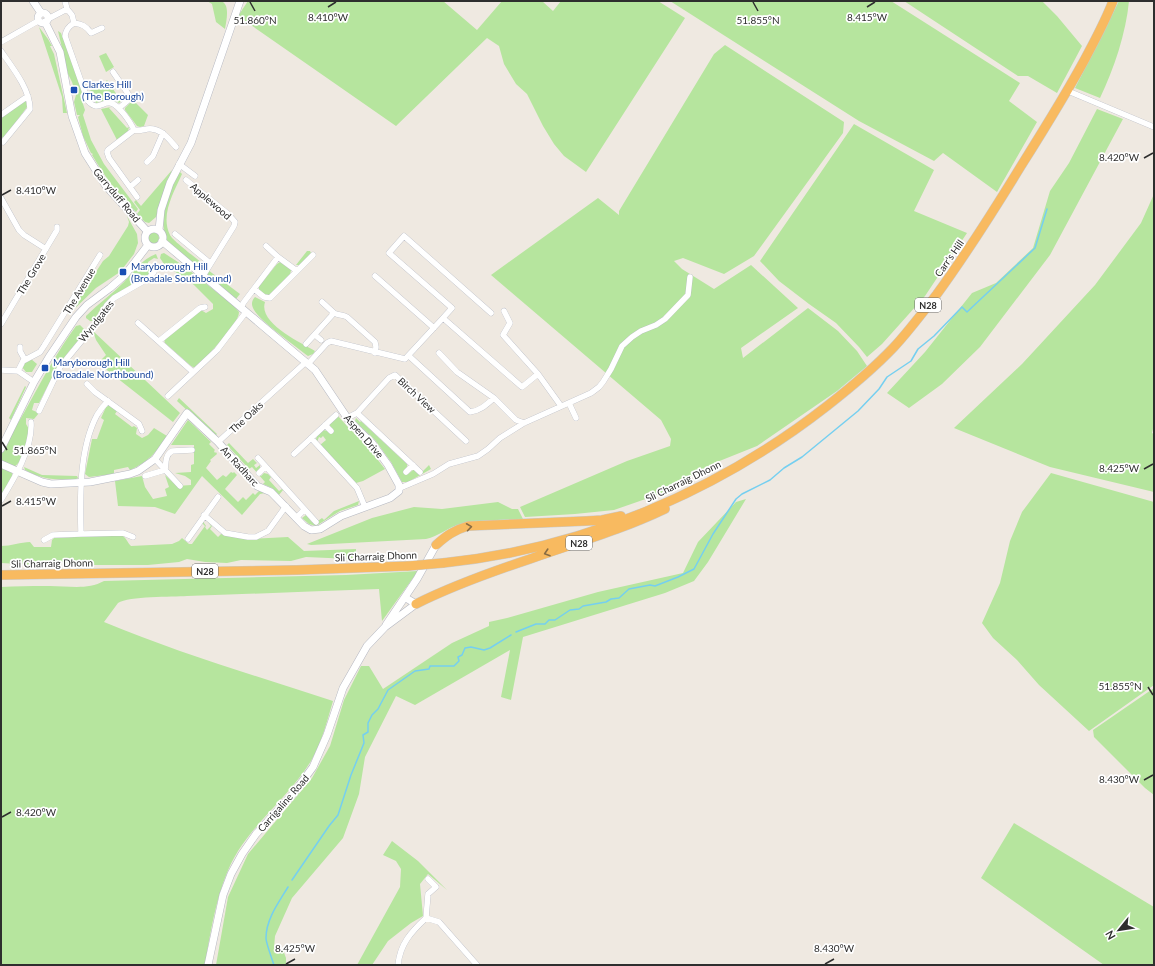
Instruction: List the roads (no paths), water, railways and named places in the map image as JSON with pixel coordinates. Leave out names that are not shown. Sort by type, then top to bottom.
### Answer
[{"type":"highway","name":"Carr's Hill","points":[[734,468],[774,445],[867,374],[894,347],[925,309],[958,265],[1068,91],[1106,21],[1113,1]]},
{"type":"highway","name":"N28","points":[[436,545],[445,536],[468,526],[578,521],[618,517],[660,500],[719,472],[734,468]]},
{"type":"highway","name":"N28","points":[[416,604],[440,593],[529,559],[614,531],[652,515],[694,495],[719,480],[734,468]]},
{"type":"highway","name":"Sli Charraig Dhonn","points":[[1,575],[297,570],[408,566],[478,560],[585,534],[670,501],[734,468]]},
{"type":"street","points":[[33,1],[40,13],[38,17],[44,21]]},
{"type":"street","points":[[65,1],[74,23]]},
{"type":"street","points":[[159,230],[159,221],[165,196],[172,176],[191,143],[240,1]]},
{"type":"street","points":[[1,42],[67,9]]},
{"type":"street","name":"Garryduff Road","points":[[44,21],[60,52],[72,116],[84,153],[106,186],[147,231]]},
{"type":"street","points":[[102,28],[91,33],[86,27],[74,23],[69,26],[64,36],[88,101],[96,106],[109,103],[113,104],[119,108],[134,130]]},
{"type":"street","points":[[1,51],[20,79],[30,103],[30,109],[3,142]]},
{"type":"street","points":[[113,72],[131,98],[119,108]]},
{"type":"street","points":[[1068,91],[1154,127]]},
{"type":"street","points":[[1,116],[28,96]]},
{"type":"street","points":[[137,197],[109,158],[107,152],[108,150],[134,130],[139,131],[148,129],[156,129],[163,133],[176,147]]},
{"type":"street","points":[[147,162],[153,156],[163,133]]},
{"type":"street","points":[[179,164],[195,176]]},
{"type":"street","points":[[130,187],[138,180]]},
{"type":"street","name":"Applewood","points":[[186,180],[228,214],[235,222],[234,226],[202,276]]},
{"type":"street","name":"The Grove","points":[[1,198],[24,235],[46,249]]},
{"type":"street","name":"The Grove","points":[[1,324],[58,230],[57,227]]},
{"type":"street","points":[[153,228],[159,230],[163,235],[162,241],[156,247],[148,245],[145,239],[145,234],[147,231],[153,228]]},
{"type":"street","points":[[175,234],[210,263]]},
{"type":"street","points":[[322,302],[334,313],[347,317],[375,342],[375,353],[403,360],[407,358],[452,308],[389,253],[404,236],[491,313]]},
{"type":"street","points":[[162,241],[307,363],[322,378],[339,413]]},
{"type":"street","points":[[1,449],[34,382],[76,317],[125,275],[148,245]]},
{"type":"street","points":[[266,246],[296,272]]},
{"type":"street","name":"The Avenue","points":[[25,360],[40,352],[100,255]]},
{"type":"street","points":[[254,289],[264,297],[270,298],[313,255]]},
{"type":"street","points":[[168,396],[217,350],[254,289],[278,257]]},
{"type":"street","name":"Wyndgates","points":[[39,411],[60,367],[97,322],[107,305],[114,298],[149,278],[154,272],[155,266]]},
{"type":"street","points":[[374,276],[434,328]]},
{"type":"street","points":[[204,515],[225,533],[256,537],[268,531],[286,506],[306,528],[317,530],[341,516],[390,498],[398,492],[400,488],[433,474],[449,464],[478,456],[500,438],[524,422],[591,393],[599,387],[611,369],[622,346],[641,331],[656,325],[665,319],[688,295],[690,277]]},
{"type":"street","points":[[159,341],[200,308],[206,307]]},
{"type":"street","points":[[504,311],[510,323],[503,335],[538,374],[561,406]]},
{"type":"street","points":[[306,344],[334,313]]},
{"type":"street","points":[[444,318],[522,387],[538,374]]},
{"type":"street","points":[[138,323],[193,372]]},
{"type":"street","points":[[315,335],[321,340]]},
{"type":"street","name":"The Oaks","points":[[218,442],[307,363],[327,343],[331,341],[375,353]]},
{"type":"street","points":[[18,371],[25,360],[20,351],[20,347]]},
{"type":"street","points":[[439,353],[457,372],[494,398],[516,420],[524,422]]},
{"type":"street","points":[[409,356],[470,412],[474,412],[482,408],[494,398]]},
{"type":"street","points":[[1,370],[18,371],[34,382]]},
{"type":"street","name":"Birch View","points":[[347,418],[357,413],[389,378],[395,375],[464,439],[467,431]]},
{"type":"street","points":[[87,384],[95,392],[139,424],[142,431]]},
{"type":"street","points":[[81,534],[81,483],[87,442],[97,414],[108,401]]},
{"type":"street","points":[[569,403],[576,418]]},
{"type":"street","points":[[1,464],[42,482],[51,484],[81,483],[130,474],[138,471],[155,459],[187,413],[218,442]]},
{"type":"street","name":"Aspen Drive","points":[[294,454],[339,413],[347,418],[372,444],[388,465],[400,488]]},
{"type":"street","points":[[357,413],[420,472]]},
{"type":"street","points":[[1,500],[27,449],[32,431],[31,422]]},
{"type":"street","points":[[325,425],[331,431]]},
{"type":"street","points":[[311,438],[357,488],[365,507]]},
{"type":"street","name":"An Radharc","points":[[218,442],[257,486],[271,492],[286,506]]},
{"type":"street","points":[[164,470],[169,452],[192,450]]},
{"type":"street","points":[[258,458],[316,522]]},
{"type":"street","points":[[155,459],[180,486]]},
{"type":"street","points":[[406,472],[413,465]]},
{"type":"street","points":[[259,473],[265,467]]},
{"type":"street","points":[[145,476],[164,470]]},
{"type":"street","points":[[188,539],[218,497]]},
{"type":"street","points":[[296,518],[304,510]]},
{"type":"street","points":[[44,540],[52,535],[81,534],[123,533],[133,537]]},
{"type":"street","name":"Carrigaline Road","points":[[208,965],[223,895],[237,863],[256,834],[292,794],[313,767],[344,684],[367,646],[385,627],[406,598],[436,545]]},
{"type":"street","points":[[406,598],[416,604]]},
{"type":"street","name":"Carrigaline Road","points":[[385,627],[416,604]]},
{"type":"street","points":[[398,965],[405,941],[412,931],[426,918],[428,894],[436,887],[428,879]]},
{"type":"street","points":[[426,918],[439,922],[477,965]]},
{"type":"waterway","points":[[516,632],[536,624],[545,624],[549,620],[555,620],[570,610],[619,598],[629,589],[650,585],[655,586],[694,569],[713,534],[736,499],[742,494],[770,480],[784,468],[802,457],[858,411],[879,389],[887,377],[911,361],[918,349],[934,336],[962,307],[967,312],[1035,248],[1047,209]]},
{"type":"waterway","points":[[292,880],[338,815],[351,775],[364,743],[363,735],[368,732],[368,723],[372,715],[378,709],[388,690],[415,671],[429,669],[430,666],[454,666],[459,661],[458,657],[462,655],[465,648],[471,647],[484,650],[511,635]]},
{"type":"waterway","points":[[274,965],[266,940],[268,924],[288,887]]},
{"type":"place","name":"Clarkes Hill (The Borough)","points":[[74,90]]},
{"type":"place","name":"Maryborough Hill (Broadale Southbound)","points":[[123,272]]},
{"type":"place","name":"Maryborough Hill (Broadale Northbound)","points":[[45,368]]}]
